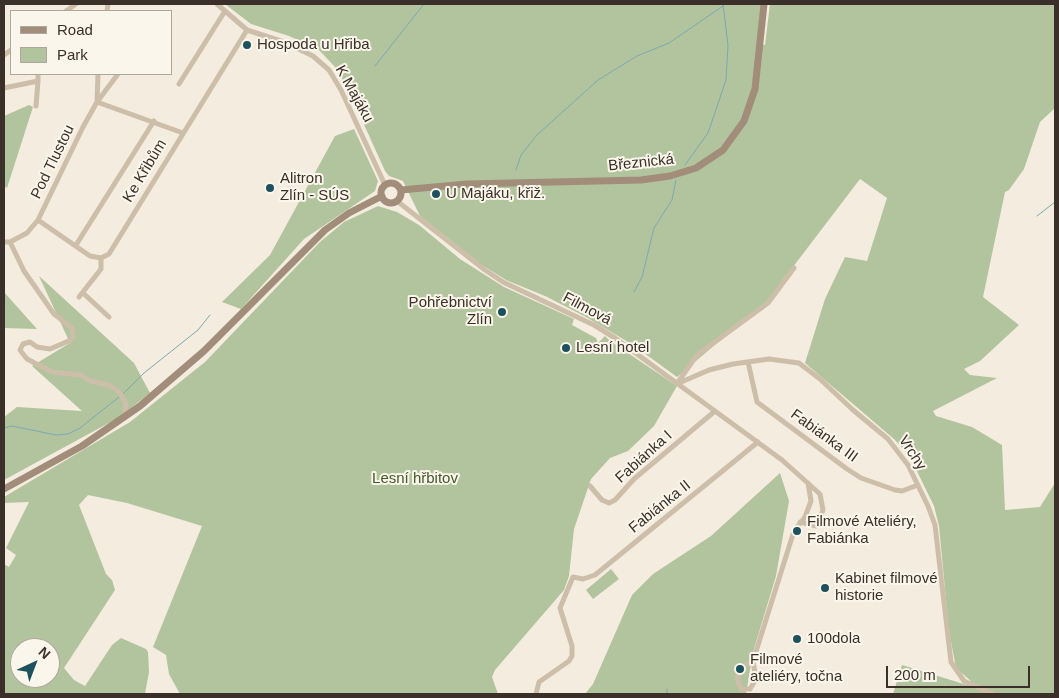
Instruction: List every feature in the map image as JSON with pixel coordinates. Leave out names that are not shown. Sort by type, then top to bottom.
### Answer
[{"type":"main road","name":"Březnická","points":[[385,185],[394,183],[401,190],[467,184],[641,180],[670,176],[696,168],[723,150],[744,121],[754,88],[764,4]]},
{"type":"main road","points":[[4,489],[62,457],[123,418],[180,374],[325,230],[349,212],[382,196],[385,185]]},
{"type":"main road","points":[[382,196],[389,202],[397,201],[401,190]]},
{"type":"street","name":"K Majáku","points":[[217,4],[248,30],[284,42],[313,56],[328,70],[341,90],[385,185]]},
{"type":"street","points":[[179,84],[225,11]]},
{"type":"street","name":"Ke Křibům","points":[[101,258],[109,254],[248,30]]},
{"type":"street","points":[[36,106],[38,75]]},
{"type":"street","name":"Pod Tlustou","points":[[7,242],[27,233],[38,220],[97,102],[98,75]]},
{"type":"street","points":[[117,75],[97,102],[183,133]]},
{"type":"street","points":[[4,88],[38,81]]},
{"type":"street","points":[[76,245],[154,121]]},
{"type":"street","name":"Filmová","points":[[397,201],[484,270],[503,282],[594,325],[678,383],[758,442],[820,494],[823,510],[816,526],[800,522]]},
{"type":"street","points":[[38,220],[90,256],[101,258],[101,269],[81,295],[109,317]]},
{"type":"street","points":[[7,242],[24,271],[54,314],[72,328],[73,336],[71,340],[50,349],[37,347],[30,342],[23,344],[20,350],[27,360],[52,372],[81,375],[90,380],[109,385],[119,392],[126,403],[123,418]]},
{"type":"street","points":[[678,383],[697,355],[768,303],[794,268]]},
{"type":"street","name":"Vrchy","points":[[678,383],[709,370],[748,362],[785,360],[807,368],[888,439],[903,458],[918,485],[928,506],[938,538],[940,588],[951,662],[964,680],[994,694]]},
{"type":"street","name":"Fabiánka III","points":[[748,362],[757,402],[847,469],[861,478],[895,490],[902,491],[918,485]]},
{"type":"street","name":"Fabiánka I","points":[[590,486],[602,500],[609,503],[615,500],[634,479],[715,411]]},
{"type":"street","name":"Fabiánka II","points":[[536,694],[539,682],[569,661],[572,656],[560,608],[572,577],[583,580],[595,575],[758,442]]},
{"type":"street","points":[[753,661],[743,667],[737,678],[741,689],[752,692],[756,679],[753,661],[794,531],[806,517],[811,500],[808,483]]},
{"type":"green space","points":[[225,4],[761,4],[757,43],[765,45],[770,4],[1055,4],[1055,108],[1040,122],[1024,169],[1009,190],[1005,192],[983,297],[1019,325],[980,361],[964,369],[970,375],[997,378],[933,411],[936,416],[972,427],[1002,445],[1005,510],[1040,507],[1055,483],[1055,694],[893,694],[902,665],[967,685],[971,681],[956,668],[949,631],[939,526],[934,506],[910,457],[894,439],[805,363],[825,299],[845,257],[867,261],[887,198],[860,179],[767,301],[677,377],[633,345],[586,317],[545,296],[506,280],[482,265],[420,216],[403,181],[389,176],[385,171],[347,87],[335,67],[318,49],[289,36],[251,24]]},
{"type":"green space","points":[[29,105],[33,107],[7,188],[4,186],[4,116]]},
{"type":"green space","points":[[354,129],[378,181],[375,191],[304,239],[241,309],[222,302],[270,255],[335,136]]},
{"type":"green space","name":"Lesní hřbitov","points":[[378,206],[397,212],[419,225],[460,259],[504,287],[574,319],[572,325],[596,338],[598,343],[605,336],[677,386],[654,426],[628,451],[610,458],[591,479],[574,529],[569,576],[564,590],[495,670],[492,677],[498,694],[180,694],[169,674],[166,655],[153,647],[202,526],[127,503],[88,495],[79,505],[106,574],[112,580],[115,590],[64,668],[74,680],[85,686],[112,645],[121,638],[146,649],[148,652],[149,672],[145,694],[4,694],[4,564],[9,567],[16,555],[6,548],[29,502],[4,503],[4,497],[130,422],[205,362],[320,242],[344,222]]},
{"type":"green space","points":[[39,276],[134,363],[150,393],[118,418],[4,480],[4,417],[17,407],[82,411],[32,366],[70,343]]},
{"type":"green space","points":[[4,292],[37,329],[4,328]]},
{"type":"green space","points":[[780,473],[789,501],[776,576],[753,652],[746,694],[585,694],[593,684],[632,595],[653,574],[711,536]]},
{"type":"green space","points":[[611,569],[619,579],[593,599],[586,590]]},
{"type":"waterway","points":[[375,66],[424,4]]},
{"type":"waterway","points":[[685,165],[708,133],[726,80],[728,45],[723,4]]},
{"type":"waterway","points":[[516,170],[521,155],[537,135],[598,80],[637,56],[669,43],[723,6]]},
{"type":"waterway","points":[[634,292],[642,277],[654,228],[672,200],[676,180]]},
{"type":"waterway","points":[[1037,216],[1055,202]]},
{"type":"waterway","points":[[124,393],[144,373],[198,330],[210,315]]},
{"type":"waterway","points":[[4,428],[12,426],[56,435],[68,434],[80,428],[119,397]]},
{"type":"waterway","points":[[667,689],[667,694]]},
{"type":"place","name":"Hospoda u Hřiba","points":[[247,45]]},
{"type":"place","name":"Alitron Zlín - SÚS","points":[[270,188]]},
{"type":"place","name":"U Majáku, křiž.","points":[[436,194]]},
{"type":"place","name":"Pohřebnictví Zlín","points":[[502,312]]},
{"type":"place","name":"Lesní hotel","points":[[566,348]]},
{"type":"place","name":"Filmové Ateliéry, Fabiánka","points":[[797,531]]},
{"type":"place","name":"Kabinet filmové historie","points":[[825,588]]},
{"type":"place","name":"100dola","points":[[797,639]]},
{"type":"place","name":"Filmové ateliéry, točna","points":[[740,669]]}]
